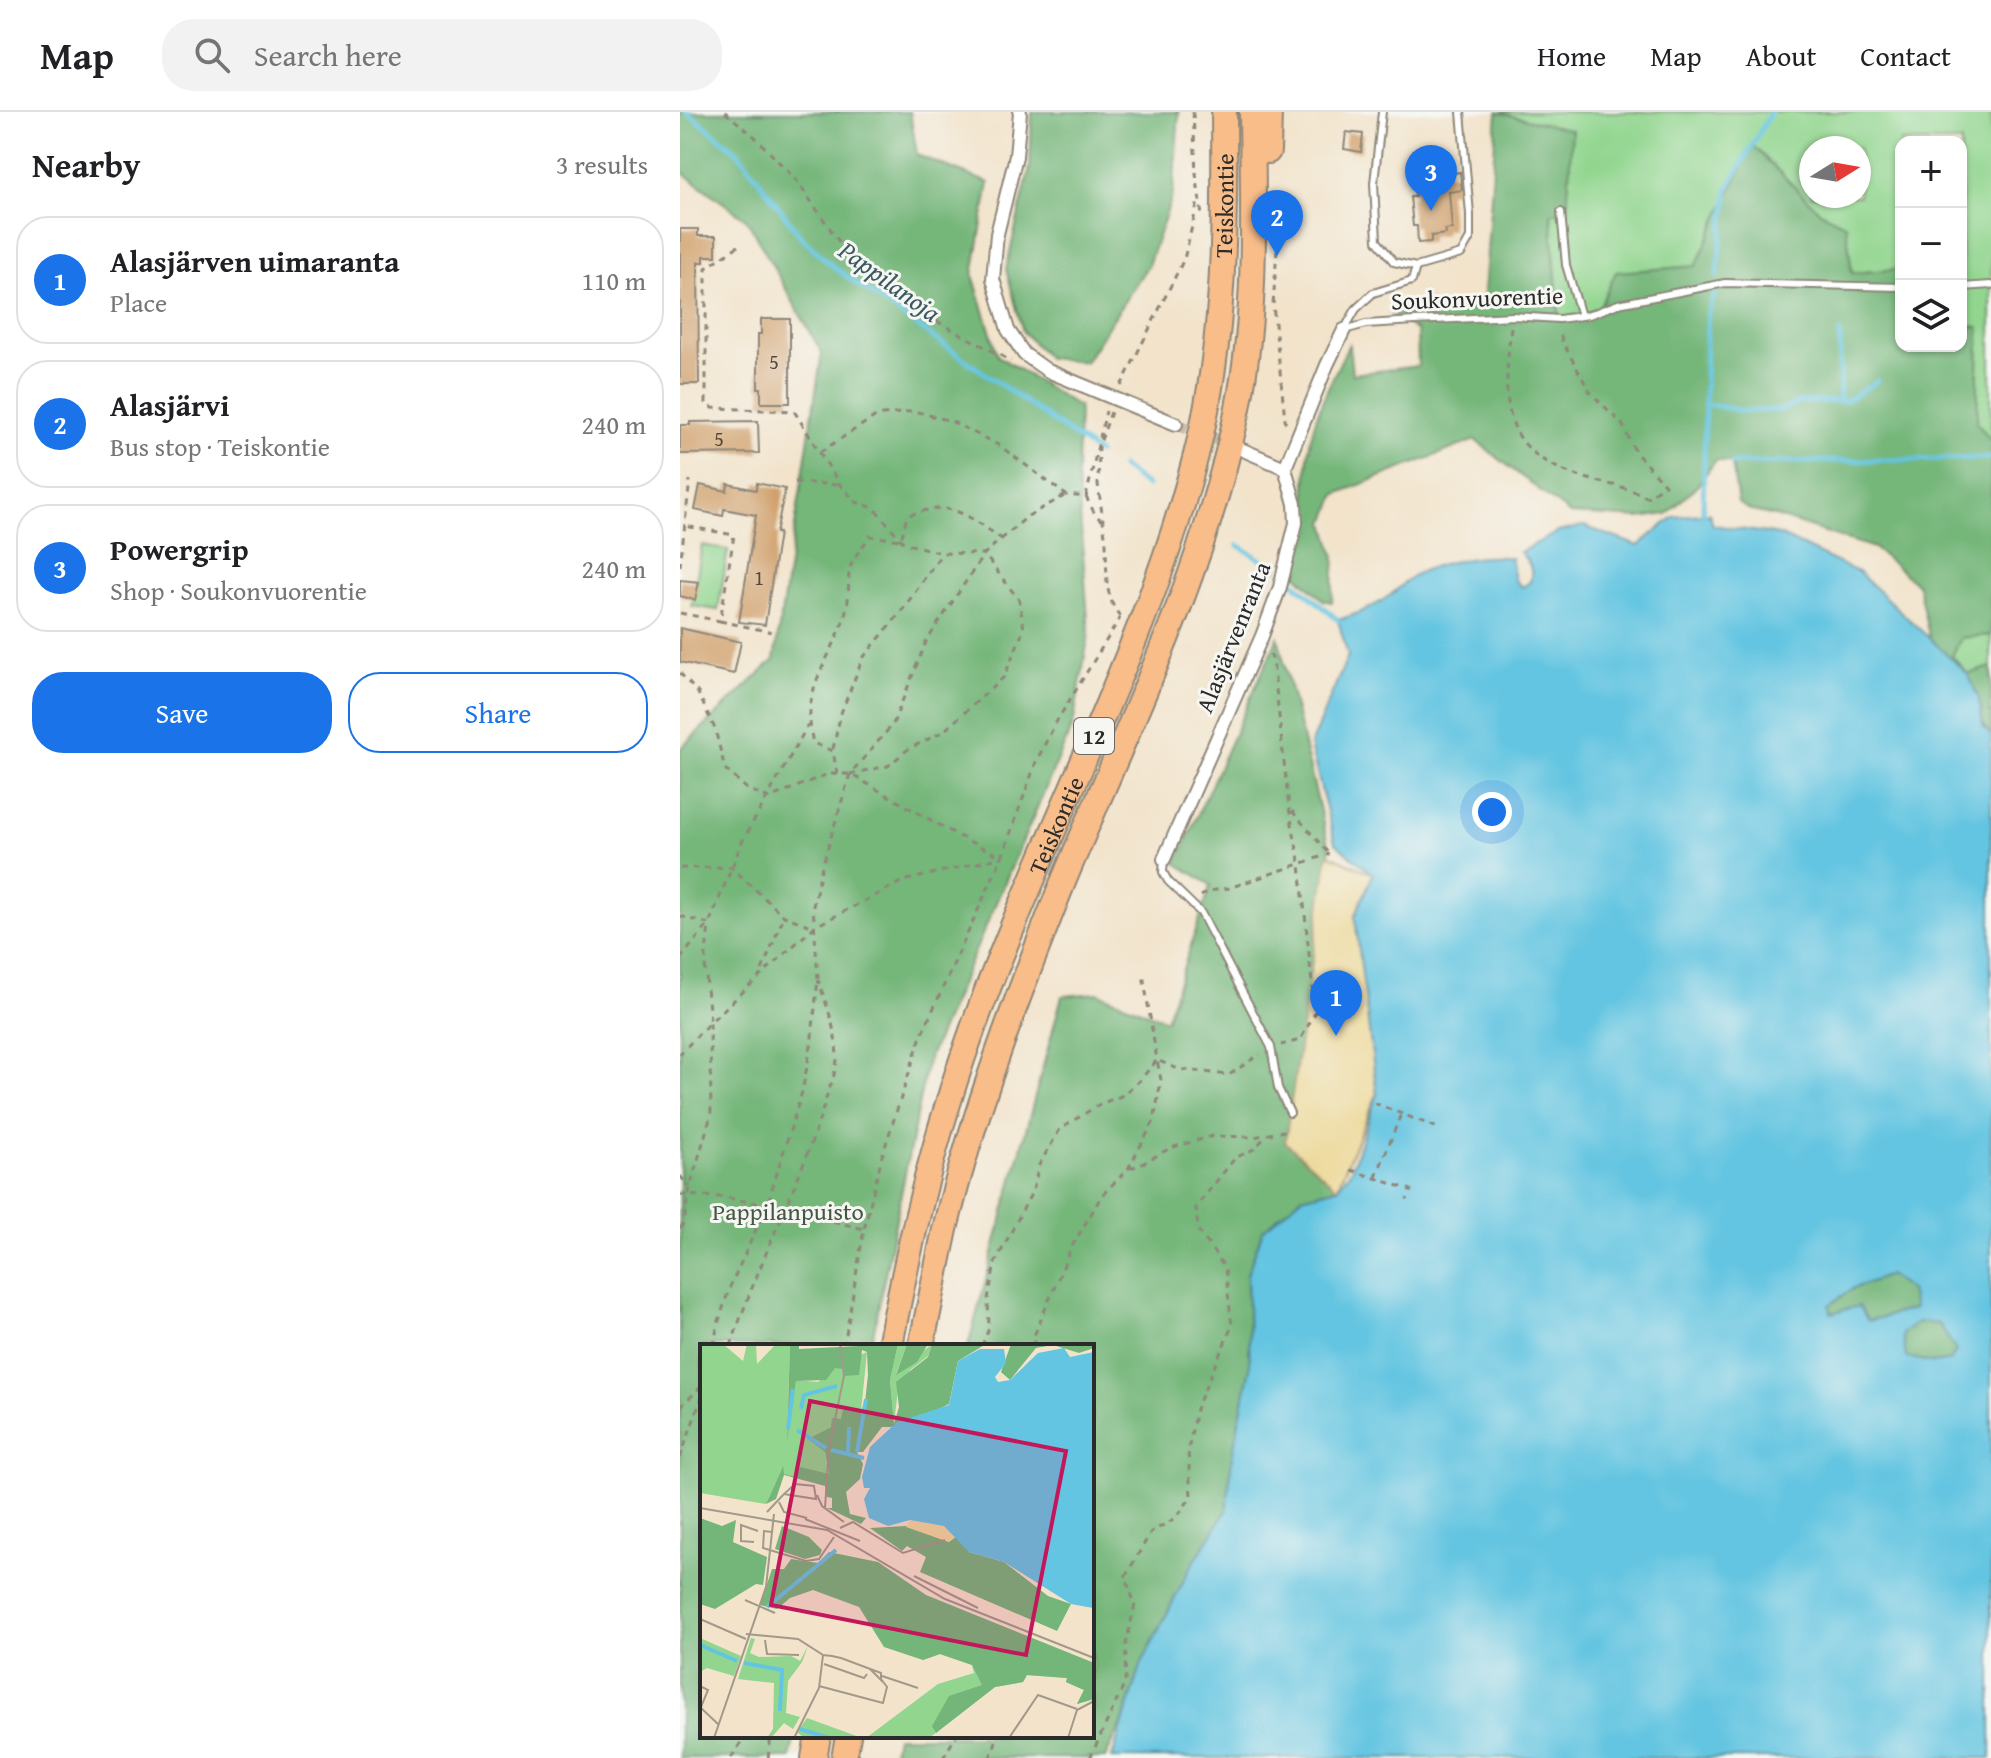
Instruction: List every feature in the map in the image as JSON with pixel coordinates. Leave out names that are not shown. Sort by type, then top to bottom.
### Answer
[{"type":"highway","name":"Teiskontie","points":[[890,1344],[925,1184],[947,1104],[1033,878],[1135,640],[1167,553],[1198,447],[1220,320],[1225,197],[1224,112]]},
{"type":"highway","name":"Teiskontie","points":[[921,1344],[946,1225],[990,1074],[1063,883],[1155,670],[1186,590],[1219,490],[1238,405],[1253,294],[1252,112]]},
{"type":"highway","points":[[1253,294],[1265,275],[1269,112]]},
{"type":"highway","points":[[814,1758],[818,1738]]},
{"type":"highway","points":[[844,1758],[848,1738]]},
{"type":"street","points":[[1020,112],[1016,156],[997,234],[993,279],[1008,330],[1024,354],[1048,371],[1176,424]]},
{"type":"street","points":[[1243,450],[1285,468],[1344,330]]},
{"type":"street","name":"Alasjärvenranta","points":[[1164,859],[1262,636],[1280,587],[1296,523],[1295,504],[1285,468]]},
{"type":"lane","points":[[1382,112],[1374,183],[1377,241],[1394,262],[1416,267],[1461,254],[1470,238],[1461,112]]},
{"type":"lane","points":[[1561,212],[1566,265],[1581,316]]},
{"type":"lane","points":[[1344,330],[1364,299],[1383,289],[1412,281],[1416,267]]},
{"type":"lane","name":"Soukonvuorentie","points":[[1344,330],[1366,324],[1513,316],[1559,319],[1725,283],[1895,287]]},
{"type":"lane","points":[[1967,287],[1991,285]]},
{"type":"lane","points":[[1164,859],[1163,872],[1168,881],[1201,913],[1271,1047],[1278,1088],[1290,1113]]},
{"type":"path","points":[[725,112],[754,136],[797,181],[842,246],[929,317],[1011,361]]},
{"type":"path","points":[[1193,112],[1202,216]]},
{"type":"path","points":[[738,246],[706,268],[706,403],[713,408],[794,411],[840,485],[856,502],[874,508],[901,540]]},
{"type":"path","points":[[1277,250],[1273,305],[1286,432]]},
{"type":"path","points":[[1513,316],[1505,379],[1507,402],[1524,446],[1540,460],[1577,476],[1630,488],[1647,497],[1665,485],[1636,453],[1622,424],[1590,392],[1562,341],[1559,319]]},
{"type":"path","points":[[820,452],[876,416],[914,411],[951,421],[1000,446],[1066,495],[1086,497]]},
{"type":"path","points":[[1103,521],[1096,516],[1086,497],[1108,411]]},
{"type":"path","points":[[680,566],[690,480]]},
{"type":"path","points":[[795,482],[840,485]]},
{"type":"path","points":[[714,1344],[729,1289],[767,1205],[802,1092],[811,1046],[818,979],[813,906],[850,774],[893,724],[926,642],[984,554],[1028,516],[1066,495]]},
{"type":"path","points":[[901,540],[907,516],[927,509],[947,508],[968,515],[1002,539]]},
{"type":"path","points":[[685,526],[734,535],[720,621]]},
{"type":"path","points":[[680,1229],[711,1115],[710,1022],[705,964],[709,924],[742,842],[809,725],[817,676],[847,607],[850,567],[870,536],[901,540],[942,553],[984,554]]},
{"type":"path","points":[[837,774],[833,751],[841,713],[863,658],[901,612],[942,553]]},
{"type":"path","points":[[680,673],[698,693],[715,729],[725,769],[747,789],[769,798],[828,774],[850,774],[888,766],[907,750],[944,731],[1004,677],[1024,629],[1019,600],[984,554]]},
{"type":"path","points":[[680,613],[771,632]]},
{"type":"path","points":[[844,1344],[864,1229],[882,1156],[921,1036],[1002,857],[1036,762],[1055,724],[1120,617]]},
{"type":"path","points":[[1157,1060],[1178,1069],[1229,1075],[1271,1047],[1300,1040],[1315,1013],[1300,865],[1289,808],[1273,661],[1262,636]]},
{"type":"path","points":[[809,725],[813,743],[833,751]]},
{"type":"path","points":[[850,774],[964,839],[1002,857]]},
{"type":"path","points":[[1209,891],[1229,888],[1330,854],[1289,808]]},
{"type":"path","points":[[680,1054],[710,1022],[814,927],[903,881],[1002,857]]},
{"type":"path","points":[[680,868],[731,867],[784,916],[814,927]]},
{"type":"path","points":[[680,916],[709,924]]},
{"type":"path","points":[[761,974],[784,916]]},
{"type":"path","points":[[680,959],[709,924]]},
{"type":"path","points":[[1034,1344],[1033,1338],[1071,1248],[1102,1195],[1128,1169],[1154,1121],[1161,1080],[1143,974]]},
{"type":"path","points":[[732,1344],[820,1119],[837,1061],[831,1018],[818,979]]},
{"type":"path","points":[[983,1344],[989,1328],[988,1299],[995,1263],[1033,1190],[1039,1165],[1060,1129],[1100,1104],[1121,1096],[1157,1060]]},
{"type":"path","points":[[1374,1103],[1438,1128]]},
{"type":"path","points":[[1128,1169],[1170,1148],[1213,1136],[1267,1135],[1284,1131],[1290,1113]]},
{"type":"path","points":[[1375,1178],[1401,1114]]},
{"type":"path","points":[[1090,1758],[1090,1752],[1125,1683],[1126,1644],[1135,1604],[1125,1577],[1151,1532],[1176,1518],[1191,1497],[1188,1451],[1196,1409],[1232,1326],[1225,1268],[1198,1230],[1196,1207],[1235,1158],[1254,1149],[1267,1135]]},
{"type":"path","points":[[1351,1170],[1411,1190],[1407,1200]]},
{"type":"path","points":[[680,1176],[690,1187]]},
{"type":"path","points":[[680,1195],[722,1197],[767,1205],[864,1229]]},
{"type":"path","points":[[680,1407],[700,1388]]},
{"type":"path","points":[[680,1458],[700,1403]]},
{"type":"path","points":[[731,1758],[744,1738]]},
{"type":"path","points":[[768,1758],[771,1738]]},
{"type":"path","points":[[943,1758],[955,1738]]},
{"type":"path","points":[[990,1758],[997,1738]]},
{"type":"green space","name":"Pappilanpuisto","points":[[680,112],[910,112],[917,155],[989,183],[973,275],[998,356],[1079,407],[1077,475],[1089,633],[1073,725],[927,1062],[871,1344],[700,1344],[700,1738],[795,1738],[790,1758],[680,1758],[680,749],[774,660],[822,353],[747,220],[680,171]]},
{"type":"green space","points":[[1032,112],[1179,112],[1173,194],[1148,265],[1085,362],[1048,358],[1023,332],[1006,269],[1030,167]]},
{"type":"green space","points":[[1497,112],[1572,130],[1567,212],[1551,213],[1559,319],[1597,312],[1616,272],[1696,266],[1752,145],[1799,191],[1799,208],[1816,208],[1846,225],[1852,273],[1895,269],[1895,352],[1967,352],[1967,326],[1979,327],[1977,423],[1991,440],[1991,635],[1961,638],[1952,656],[1968,674],[1991,667],[1991,735],[1985,727],[1979,700],[1971,683],[1952,660],[1930,641],[1918,585],[1874,548],[1752,511],[1738,503],[1732,463],[1716,460],[1698,485],[1667,514],[1640,518],[1570,514],[1475,440],[1336,494],[1325,523],[1335,557],[1332,602],[1323,600],[1294,572],[1304,525],[1311,435],[1325,395],[1349,344],[1352,374],[1418,366],[1417,331],[1392,314],[1483,307]]},
{"type":"green space","points":[[1503,112],[1991,112],[1991,440],[1977,423],[1979,327],[1967,326],[1967,136],[1895,136],[1895,269],[1852,273],[1846,225],[1816,208],[1871,208],[1871,136],[1799,136],[1799,191],[1752,145],[1696,267],[1617,272],[1597,312],[1559,319],[1551,212],[1567,212]]},
{"type":"green space","points":[[702,545],[728,550],[718,610],[692,606]]},
{"type":"green space","points":[[1991,635],[1991,667],[1968,674],[1952,656],[1961,637]]},
{"type":"green space","points":[[1278,637],[1331,856],[1286,1141],[1337,1188],[1302,1197],[1263,1230],[1247,1275],[1250,1368],[1232,1456],[1227,1510],[1189,1570],[1142,1663],[1122,1724],[1105,1758],[892,1758],[896,1738],[1094,1738],[1094,1344],[969,1344],[1062,996],[1098,993],[1166,1020],[1211,885],[1176,863]]},
{"type":"green space","points":[[1889,1275],[1911,1290],[1914,1309],[1867,1321],[1831,1314],[1829,1305],[1854,1288]]},
{"type":"green space","points":[[1918,1322],[1939,1323],[1956,1351],[1951,1360],[1933,1363],[1906,1357],[1902,1333]]},
{"type":"sand","points":[[1328,854],[1373,874],[1355,917],[1377,1094],[1337,1188],[1285,1142]]},
{"type":"water","points":[[1709,513],[1713,525],[1779,535],[1858,572],[1968,674],[1979,699],[1983,727],[1991,735],[1991,1758],[1112,1758],[1142,1663],[1189,1570],[1227,1510],[1232,1456],[1250,1368],[1247,1275],[1263,1230],[1302,1197],[1337,1188],[1351,1170],[1377,1095],[1355,917],[1373,874],[1335,843],[1310,745],[1348,656],[1338,620],[1377,604],[1422,571],[1447,563],[1474,558],[1511,558],[1515,580],[1522,587],[1530,582],[1531,569],[1520,552],[1558,532],[1584,526],[1638,546],[1674,517]],"holes":[[[1889,1275],[1910,1290],[1914,1309],[1868,1321],[1859,1306],[1831,1313],[1829,1305],[1854,1288]],[[1918,1322],[1939,1324],[1956,1351],[1951,1360],[1933,1363],[1906,1357],[1902,1334]]]},
{"type":"building","points":[[1346,132],[1363,134],[1361,152],[1344,149]]},
{"type":"building","points":[[1446,155],[1449,174],[1460,172],[1462,190],[1449,192],[1452,229],[1445,230],[1446,234],[1431,236],[1431,242],[1418,243],[1410,197],[1415,197],[1412,164],[1426,163],[1425,157]]},
{"type":"building","points":[[680,229],[698,229],[698,236],[716,236],[716,256],[704,256],[704,262],[698,262],[699,384],[680,384]]},
{"type":"building","points":[[761,319],[790,319],[790,403],[761,403],[758,334],[761,334]]},
{"type":"building","points":[[758,421],[759,453],[680,454],[680,425],[690,425],[690,422]]},
{"type":"building","points":[[757,483],[785,489],[776,533],[779,533],[765,625],[739,622],[756,515],[724,509],[723,516],[695,510],[700,485],[727,491],[728,484],[756,490]]},
{"type":"building","points":[[680,580],[699,582],[695,600],[680,596]]},
{"type":"building","points":[[680,628],[741,642],[734,674],[680,662]]},
{"type":"waterway","name":"Pappilanoja","points":[[687,112],[738,152],[802,238],[836,269],[1098,453]]},
{"type":"waterway","points":[[1717,276],[1728,188],[1771,112]]},
{"type":"waterway","points":[[1703,514],[1706,340],[1708,314],[1715,291]]},
{"type":"waterway","points":[[1840,332],[1840,401]]},
{"type":"waterway","points":[[1706,404],[1743,411],[1783,410],[1800,402],[1846,401],[1877,381]]},
{"type":"waterway","points":[[1732,463],[1991,458]]},
{"type":"waterway","name":"Pappilanoja","points":[[1122,467],[1147,486]]},
{"type":"waterway","name":"Pappilanoja","points":[[1238,545],[1276,569]]},
{"type":"waterway","name":"Pappilanoja","points":[[1289,578],[1338,620]]},
{"type":"tunnel","points":[[1176,424],[1233,446]]},
{"type":"place","name":"Powergrip","points":[[1431,211]]},
{"type":"place","name":"Alasjärvi","points":[[1277,256]]},
{"type":"place","name":"Alasjärven uimaranta","points":[[1336,1036]]}]
